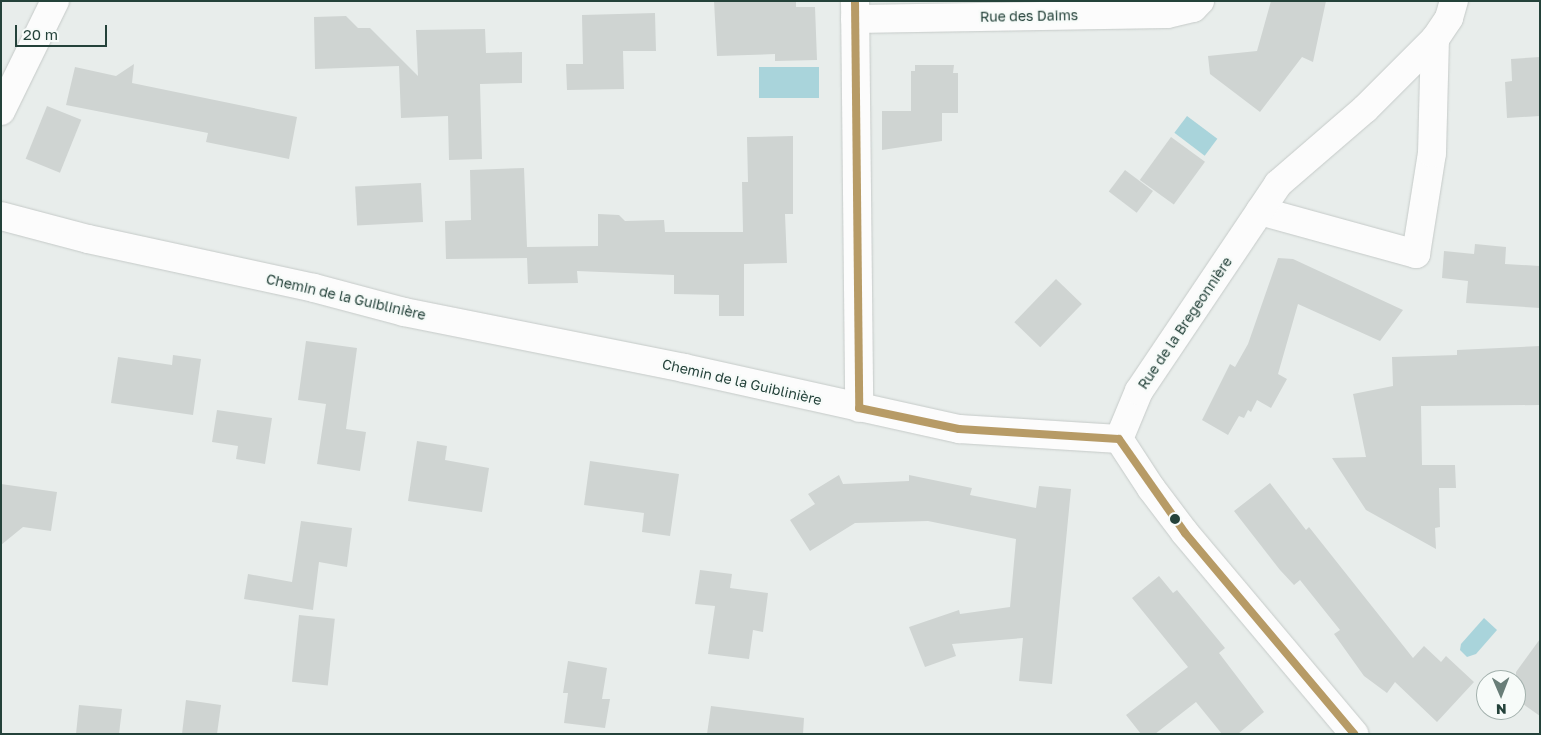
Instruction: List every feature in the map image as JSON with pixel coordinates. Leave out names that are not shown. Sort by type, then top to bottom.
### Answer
[{"type":"street","points":[[1,112],[55,1]]},
{"type":"street","name":"Rue des Daims","points":[[855,10],[1167,14],[1193,8],[1200,1]]},
{"type":"street","name":"Rue de la Bregeonnière","points":[[1119,439],[1139,391],[1278,184],[1364,109],[1435,39],[1449,18],[1454,1]]},
{"type":"street","points":[[855,10],[859,408]]},
{"type":"street","points":[[1260,211],[1416,254],[1432,153],[1435,39]]},
{"type":"street","name":"Chemin de la Guiblinière","points":[[1,216],[88,239],[314,288],[404,312],[684,368],[959,429],[1119,439]]},
{"type":"street","points":[[1119,439],[1151,488],[1185,533],[1354,734]]},
{"type":"water","points":[[759,67],[819,67],[819,98],[759,98]]},
{"type":"water","points":[[1187,116],[1217,139],[1205,156],[1174,133]]},
{"type":"water","points":[[1484,618],[1497,630],[1476,654],[1467,657],[1460,650],[1461,644]]},
{"type":"building","points":[[714,1],[796,1],[796,7],[815,7],[817,60],[775,61],[775,54],[717,56]]},
{"type":"building","points":[[1271,1],[1326,1],[1313,62],[1302,57],[1260,112],[1210,74],[1208,56],[1257,51]]},
{"type":"building","points":[[655,13],[656,51],[623,51],[624,89],[567,90],[566,64],[583,64],[582,15]]},
{"type":"building","points":[[346,16],[358,28],[370,28],[418,76],[416,30],[485,29],[486,53],[522,52],[522,83],[480,84],[482,159],[449,160],[448,116],[401,118],[399,66],[315,69],[314,17]]},
{"type":"building","points":[[1540,57],[1540,116],[1507,118],[1505,82],[1512,81],[1511,59]]},
{"type":"building","points":[[134,64],[132,83],[297,117],[289,159],[206,142],[208,133],[66,105],[75,67],[116,76]]},
{"type":"building","points":[[915,65],[954,65],[953,73],[958,73],[958,113],[942,113],[942,141],[882,150],[882,111],[911,111],[911,71],[915,71]]},
{"type":"building","points":[[47,106],[81,120],[60,173],[26,159]]},
{"type":"building","points":[[793,136],[793,214],[785,214],[787,263],[744,264],[744,316],[719,316],[719,295],[674,294],[674,275],[577,271],[578,283],[528,284],[527,258],[446,259],[445,221],[471,220],[470,170],[524,168],[527,247],[598,246],[598,214],[619,215],[625,221],[664,220],[665,232],[743,232],[742,182],[748,182],[747,137]]},
{"type":"building","points":[[1171,137],[1205,162],[1174,205],[1140,180]]},
{"type":"building","points":[[1125,170],[1153,191],[1137,213],[1109,192]]},
{"type":"building","points":[[421,183],[423,222],[357,225],[355,186]]},
{"type":"building","points":[[1475,244],[1506,247],[1505,264],[1540,266],[1540,308],[1466,303],[1468,281],[1442,278],[1444,251],[1474,254]]},
{"type":"building","points":[[1278,258],[1293,259],[1403,310],[1380,341],[1298,304],[1278,374],[1287,379],[1271,408],[1257,400],[1251,412],[1248,410],[1244,418],[1239,416],[1228,435],[1202,420],[1230,364],[1235,367],[1248,344]]},
{"type":"building","points":[[1056,279],[1082,304],[1040,347],[1014,322]]},
{"type":"building","points":[[306,341],[357,348],[346,429],[366,432],[360,471],[317,464],[326,404],[298,400]]},
{"type":"building","points":[[1540,346],[1540,405],[1421,406],[1422,465],[1455,465],[1456,488],[1439,488],[1440,527],[1435,528],[1436,549],[1366,510],[1332,458],[1366,457],[1353,394],[1393,386],[1392,357],[1457,355],[1457,350]]},
{"type":"building","points":[[173,355],[201,359],[193,415],[111,403],[118,357],[172,365]]},
{"type":"building","points":[[217,410],[272,418],[265,464],[236,459],[238,446],[212,442]]},
{"type":"building","points":[[417,441],[447,446],[445,460],[489,468],[482,512],[408,501]]},
{"type":"building","points":[[590,461],[679,474],[670,536],[642,532],[644,513],[584,505]]},
{"type":"building","points":[[839,475],[843,484],[909,481],[909,475],[972,488],[970,495],[1036,508],[1039,486],[1071,489],[1052,684],[1019,681],[1023,638],[952,644],[956,656],[925,667],[909,627],[959,610],[960,614],[1010,607],[1016,539],[928,521],[855,523],[810,551],[790,520],[815,504],[808,494]]},
{"type":"building","points":[[1270,483],[1306,530],[1309,527],[1413,658],[1424,646],[1441,662],[1446,656],[1474,682],[1437,722],[1395,682],[1387,693],[1364,676],[1334,634],[1340,630],[1300,580],[1294,585],[1280,570],[1234,511]]},
{"type":"building","points":[[1,484],[57,492],[51,531],[23,527],[1,545]]},
{"type":"building","points":[[301,521],[352,528],[347,567],[319,562],[313,610],[244,599],[248,574],[292,582]]},
{"type":"building","points":[[700,570],[732,574],[730,588],[768,593],[763,632],[753,630],[749,659],[708,654],[715,606],[695,604]]},
{"type":"building","points":[[1159,576],[1173,593],[1177,590],[1225,648],[1219,653],[1264,712],[1238,734],[1222,734],[1196,702],[1155,734],[1141,734],[1126,715],[1188,667],[1132,598]]},
{"type":"building","points":[[299,615],[335,619],[328,685],[292,682]]},
{"type":"building","points":[[1540,639],[1540,716],[1526,706],[1526,670],[1517,670]]},
{"type":"building","points":[[568,661],[607,668],[602,699],[610,699],[605,728],[564,723],[568,693],[563,693]]},
{"type":"building","points":[[186,700],[221,705],[217,734],[182,734]]},
{"type":"building","points":[[79,705],[122,709],[119,734],[76,734]]},
{"type":"building","points":[[711,706],[804,718],[803,734],[707,734]]},
{"type":"transit line","points":[[855,1],[859,408]]},
{"type":"transit line","points":[[859,408],[959,429],[1119,439],[1185,533],[1354,734]]}]
